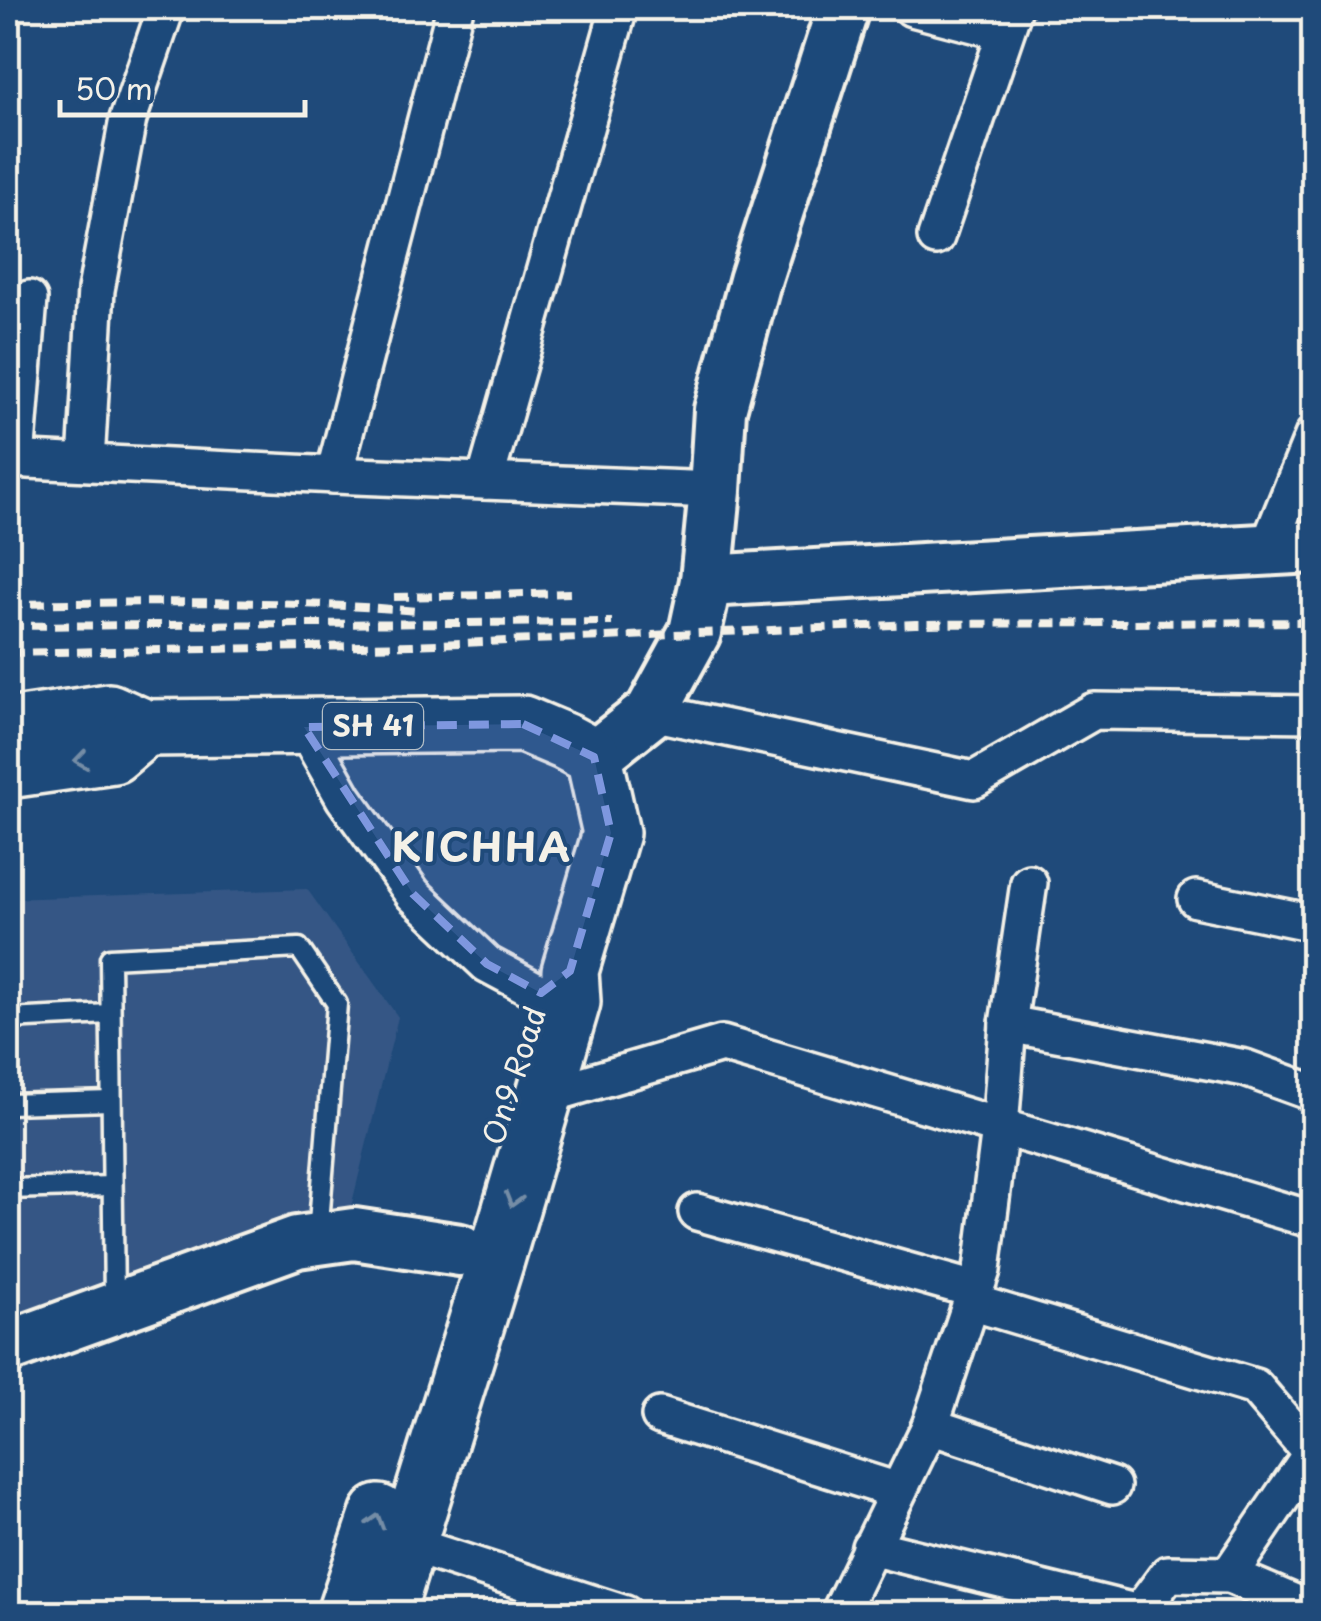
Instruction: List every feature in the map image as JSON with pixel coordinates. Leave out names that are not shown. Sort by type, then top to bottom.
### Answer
[{"type":"main road","points":[[8,727],[109,712],[145,728],[113,755],[8,770]]},
{"type":"main road","name":"SH 41","points":[[145,728],[523,724],[594,757]]},
{"type":"main road","name":"On9 Road","points":[[345,1614],[460,1250],[611,833],[594,757]]},
{"type":"main road","points":[[386,1614],[572,1002],[556,982]]},
{"type":"street","points":[[86,462],[96,290],[128,119],[166,8]]},
{"type":"street","points":[[334,475],[455,8]]},
{"type":"street","points":[[485,480],[620,8]]},
{"type":"street","points":[[594,757],[651,712],[695,632],[706,581],[720,410],[755,281],[844,8]]},
{"type":"street","points":[[912,8],[1010,20],[936,237]]},
{"type":"street","points":[[30,300],[12,459],[716,490]]},
{"type":"street","points":[[706,581],[1290,549],[1314,434]]},
{"type":"street","points":[[651,712],[974,780],[1094,711],[1314,714]]},
{"type":"street","points":[[304,727],[344,798],[413,894],[487,964],[556,982]]},
{"type":"street","points":[[838,1614],[930,1426],[982,1270],[1008,1024],[1029,882]]},
{"type":"street","points":[[1196,899],[1314,923]]},
{"type":"street","points":[[1008,1024],[1245,1068],[1314,1093]]},
{"type":"street","points":[[544,1096],[722,1044],[1314,1220]]},
{"type":"street","points":[[697,1212],[1254,1387],[1312,1452],[1229,1575]]},
{"type":"street","points":[[9,1356],[114,1308],[297,1242],[354,1234],[460,1250]]},
{"type":"street","points":[[660,1416],[898,1491]]},
{"type":"street","points":[[930,1426],[1112,1486]]},
{"type":"street","points":[[408,1544],[626,1614]]},
{"type":"street","points":[[870,1547],[1139,1613],[1168,1574],[1229,1575],[1295,1602]]},
{"type":"lane","points":[[114,1308],[110,958],[299,948],[337,1004],[317,1239]]},
{"type":"lane","points":[[8,1018],[110,1014]]},
{"type":"lane","points":[[8,1104],[111,1101]]},
{"type":"lane","points":[[8,1189],[112,1186]]},
{"type":"highlighted area","points":[[523,724],[594,757],[611,833],[570,971],[541,993],[487,964],[413,894],[304,727]]},
{"type":"shaded area","points":[[307,889],[398,1017],[348,1219],[8,1330],[8,899]]},
{"type":"railway","points":[[394,597],[574,593]]},
{"type":"railway","points":[[8,604],[264,603],[417,611]]},
{"type":"railway","points":[[8,626],[612,622]]},
{"type":"railway","points":[[8,653],[412,645],[915,624],[1314,622]]},
{"type":"district","name":"KICHHA","points":[[482,848]]}]
